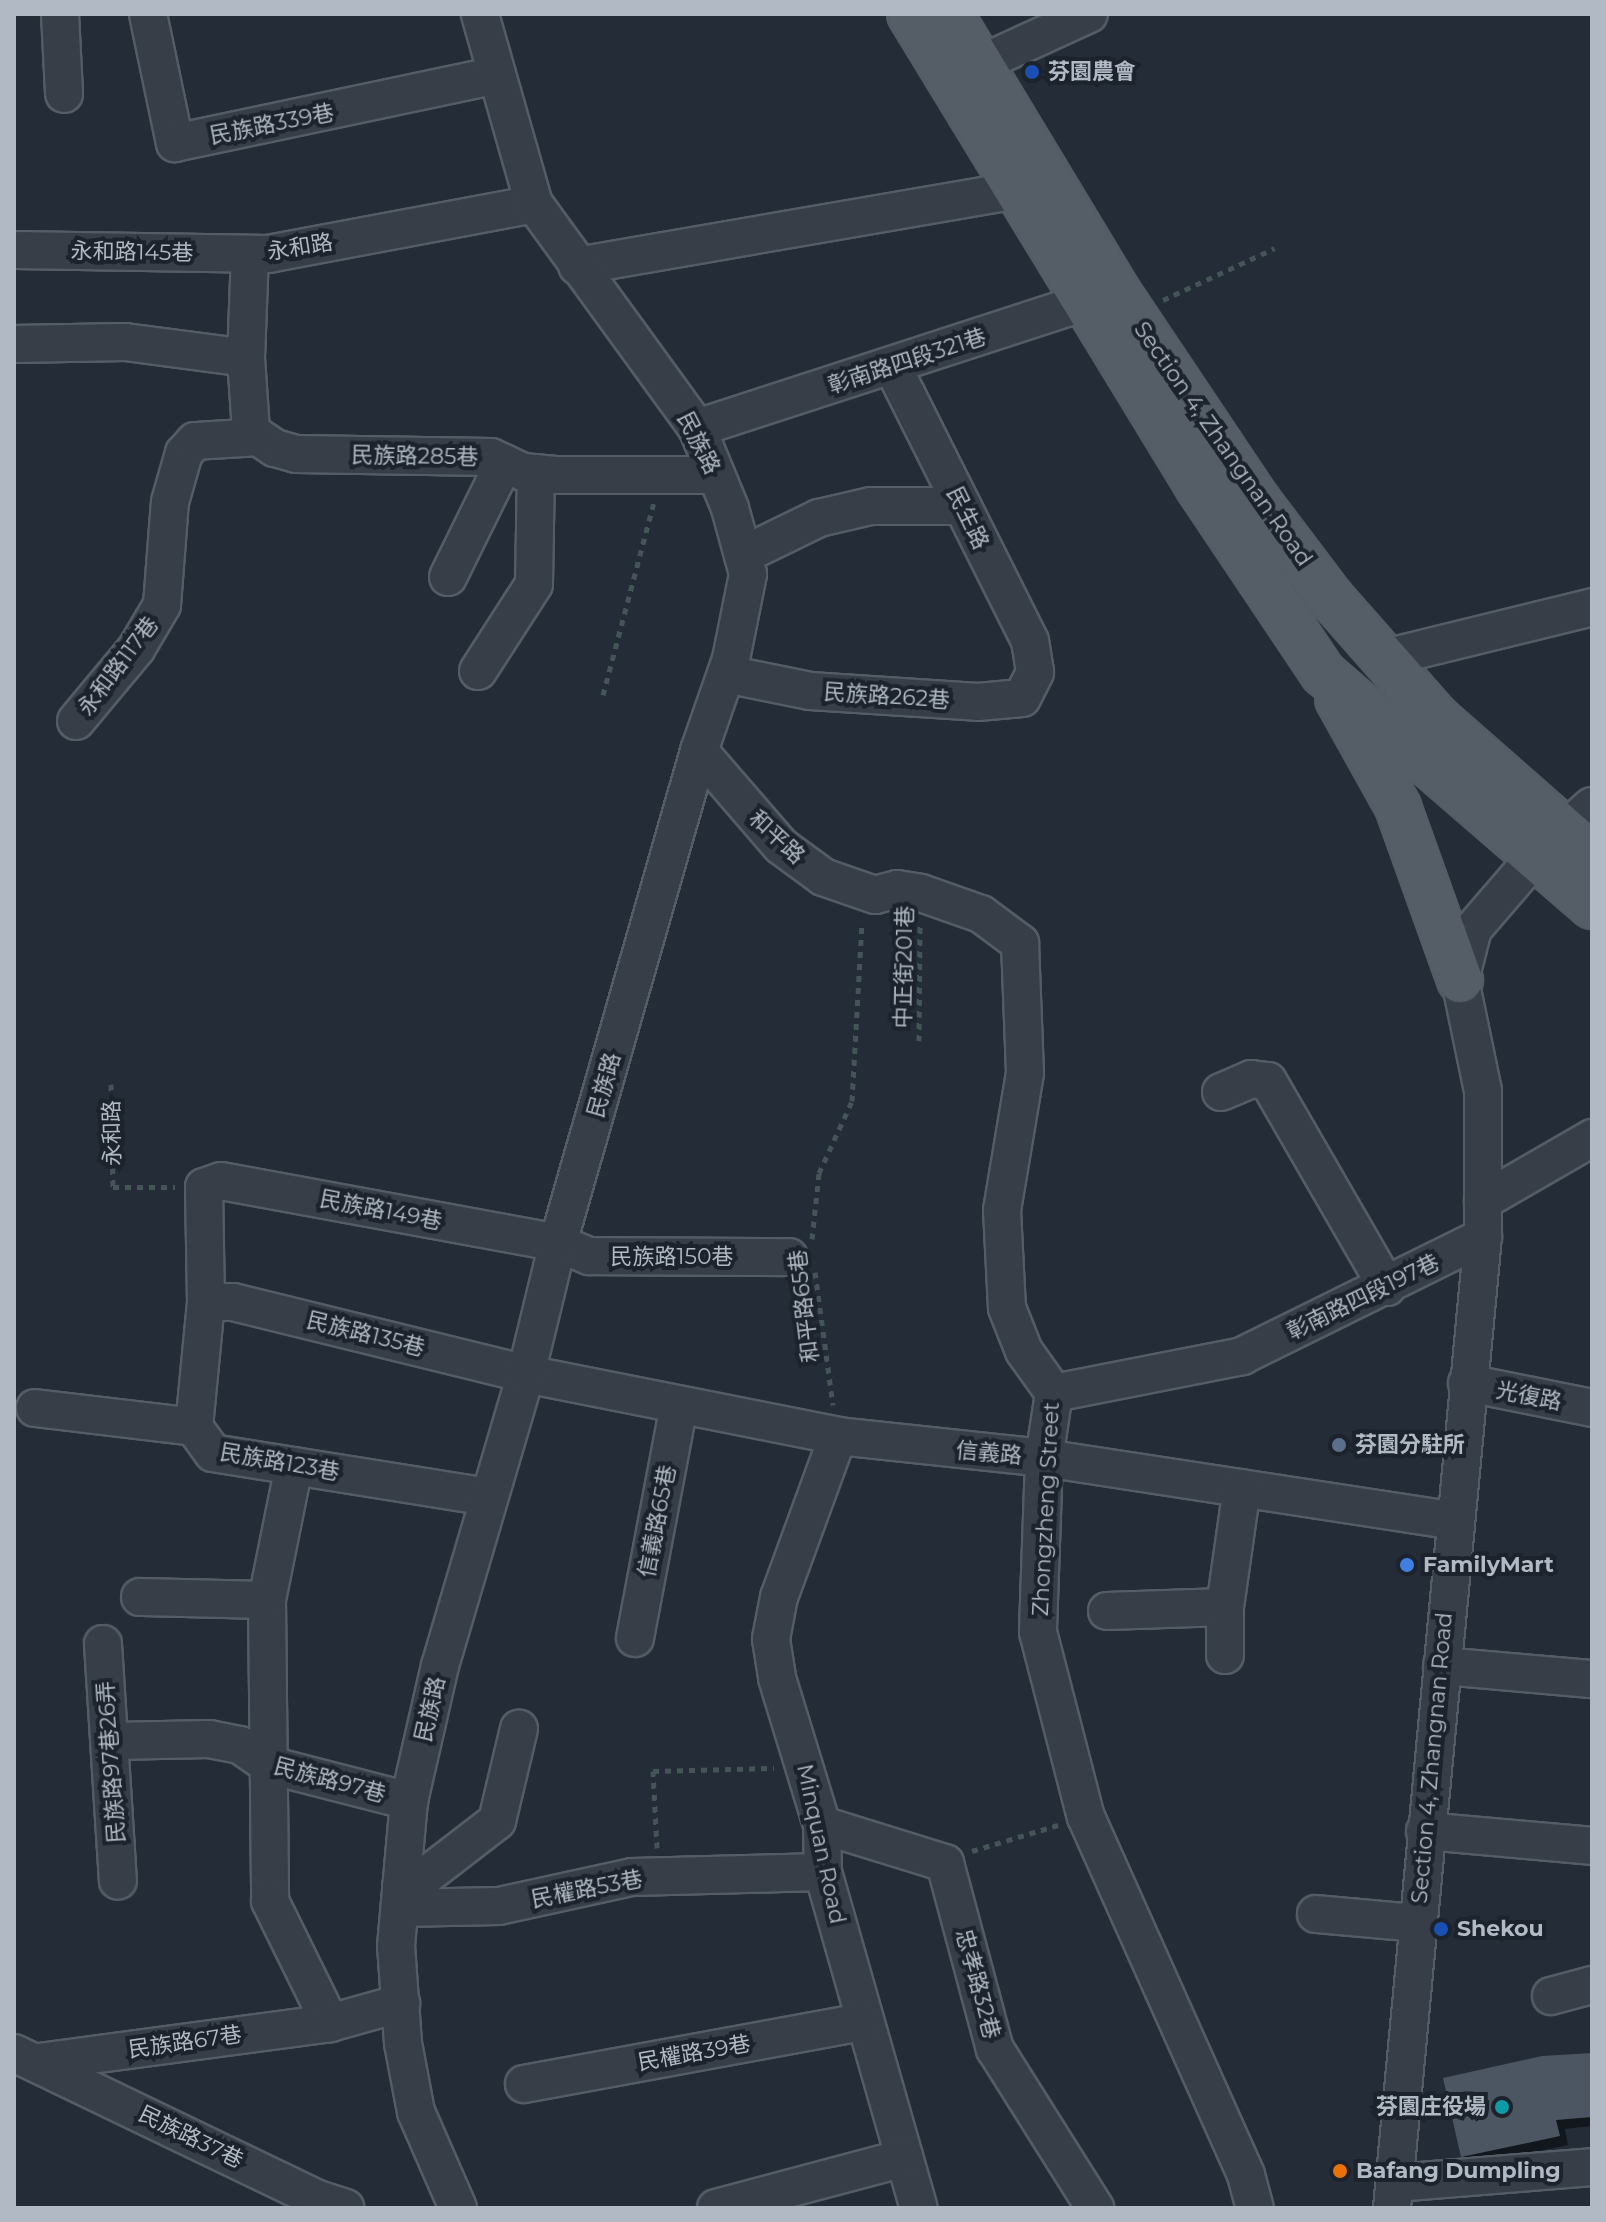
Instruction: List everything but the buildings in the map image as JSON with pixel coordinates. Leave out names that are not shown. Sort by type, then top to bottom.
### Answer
[{"type":"main road","name":"Section 4, Zhangnan Road","points":[[910,14],[964,70],[1112,303],[1199,488],[1323,673],[1571,837]]},
{"type":"main road","name":"Section 4, Zhangnan Road","points":[[950,14],[964,70],[1017,190],[1112,303],[1257,500],[1385,658],[1437,718],[1571,837]]},
{"type":"main road","points":[[1323,673],[1398,807],[1460,980]]},
{"type":"main road","points":[[1571,837],[1592,906]]},
{"type":"street","points":[[60,14],[64,94]]},
{"type":"street","name":"民族路339巷","points":[[148,14],[175,143],[497,75]]},
{"type":"street","name":"民族路","points":[[458,2208],[416,2112],[401,2003],[396,1946],[409,1801],[488,1497],[526,1374],[558,1243],[699,751],[726,674],[748,574],[716,475],[697,428],[534,204],[480,14]]},
{"type":"street","points":[[964,70],[1089,14]]},
{"type":"street","points":[[577,266],[1017,190]]},
{"type":"street","name":"永和路","points":[[258,437],[251,432],[246,358],[250,254],[534,204]]},
{"type":"street","name":"永和路145巷","points":[[14,250],[250,254]]},
{"type":"street","name":"彰南路四段321巷","points":[[697,428],[892,366],[1112,303]]},
{"type":"street","points":[[14,344],[125,342],[246,358]]},
{"type":"street","name":"民生路","points":[[892,366],[1030,641],[1035,672]]},
{"type":"street","name":"民族路285巷","points":[[258,437],[296,454],[491,457],[520,468],[716,475]]},
{"type":"street","name":"永和路117巷","points":[[76,721],[136,649],[162,605],[170,502],[184,453],[195,441],[258,437]]},
{"type":"street","points":[[448,577],[520,468]]},
{"type":"street","points":[[478,671],[534,584],[520,468]]},
{"type":"street","points":[[743,555],[832,515],[871,506],[962,506]]},
{"type":"street","points":[[1385,658],[1592,607]]},
{"type":"street","name":"民族路262巷","points":[[726,674],[810,691],[978,702],[1022,698],[1035,672]]},
{"type":"street","name":"和平路","points":[[699,751],[781,846],[823,877],[875,895]]},
{"type":"street","name":"Section 4, Zhangnan Road","points":[[1393,2195],[1483,1237],[1483,1091],[1460,980],[1473,929],[1571,837]]},
{"type":"street","name":"Zhongzheng Street","points":[[875,895],[897,889],[921,893],[981,914],[1020,943],[1025,1073],[1002,1210],[1007,1308],[1024,1351],[1054,1393],[1044,1458],[1038,1632],[1086,1817],[1246,2175],[1255,2208]]},
{"type":"street","points":[[1221,1092],[1251,1079],[1268,1081],[1387,1287]]},
{"type":"street","points":[[1483,1201],[1592,1138]]},
{"type":"street","name":"民族路149巷","points":[[204,1187],[221,1181],[558,1243]]},
{"type":"street","points":[[194,1427],[206,1302],[204,1187]]},
{"type":"street","name":"彰南路四段197巷","points":[[1054,1393],[1242,1356],[1483,1237]]},
{"type":"street","name":"民族路150巷","points":[[558,1243],[589,1256],[805,1254]]},
{"type":"street","name":"民族路135巷","points":[[206,1302],[233,1302],[526,1374]]},
{"type":"street","name":"信義路","points":[[526,1374],[838,1436],[1044,1458],[1455,1521]]},
{"type":"street","name":"光復路","points":[[1467,1383],[1592,1408]]},
{"type":"street","name":"信義路65巷","points":[[635,1638],[679,1405]]},
{"type":"street","name":"民族路123巷","points":[[35,1408],[194,1427],[213,1453],[488,1497]]},
{"type":"street","name":"Minquan Road","points":[[838,1436],[779,1597],[771,1639],[777,1678],[807,1767],[822,1825],[823,1872],[863,2022],[919,2208]]},
{"type":"street","points":[[294,1466],[267,1600],[270,1901],[330,2023]]},
{"type":"street","points":[[1225,1655],[1225,1607],[1242,1488]]},
{"type":"street","points":[[140,1597],[267,1600]]},
{"type":"street","points":[[1107,1611],[1225,1607]]},
{"type":"street","name":"民族路97巷26弄","points":[[103,1644],[113,1741],[118,1881]]},
{"type":"street","points":[[1442,1666],[1592,1679]]},
{"type":"street","points":[[400,1897],[497,1821],[519,1729]]},
{"type":"street","name":"民族路97巷","points":[[113,1741],[209,1739],[240,1745],[269,1765],[409,1801]]},
{"type":"street","points":[[822,1825],[945,1863]]},
{"type":"street","points":[[1425,1831],[1592,1846]]},
{"type":"street","name":"忠孝路32巷","points":[[945,1863],[995,2049],[1095,2208]]},
{"type":"street","name":"民權路53巷","points":[[400,1897],[499,1906],[632,1877],[823,1872]]},
{"type":"street","points":[[1316,1914],[1417,1923]]},
{"type":"street","points":[[1551,1996],[1592,1985]]},
{"type":"street","name":"民族路67巷","points":[[27,2058],[330,2023],[401,2003]]},
{"type":"street","name":"民權路39巷","points":[[524,2084],[863,2022]]},
{"type":"street","name":"民族路37巷","points":[[27,2058],[326,2205]]},
{"type":"street","points":[[716,2208],[904,2158]]},
{"type":"street","points":[[1393,2195],[1592,2167]]},
{"type":"path","points":[[1112,303],[1275,248]]},
{"type":"path","points":[[603,695],[661,475]]},
{"type":"path","name":"中正街201巷","points":[[919,1041],[921,893]]},
{"type":"path","name":"和平路65巷","points":[[838,1436],[805,1254],[819,1173],[852,1101],[857,929],[875,895]]},
{"type":"path","name":"永和路","points":[[111,1084],[113,1187],[204,1187]]},
{"type":"path","points":[[659,1877],[653,1771],[807,1767]]},
{"type":"path","points":[[945,1863],[1086,1817]]},
{"type":"place","name":"芬園農會","points":[[1032,72]]},
{"type":"place","name":"芬園分駐所","points":[[1339,1445]]},
{"type":"place","name":"FamilyMart","points":[[1407,1565]]},
{"type":"place","name":"Shekou","points":[[1441,1929]]},
{"type":"place","name":"芬園庄役場","points":[[1502,2107]]},
{"type":"place","name":"Bafang Dumpling","points":[[1340,2171]]}]
